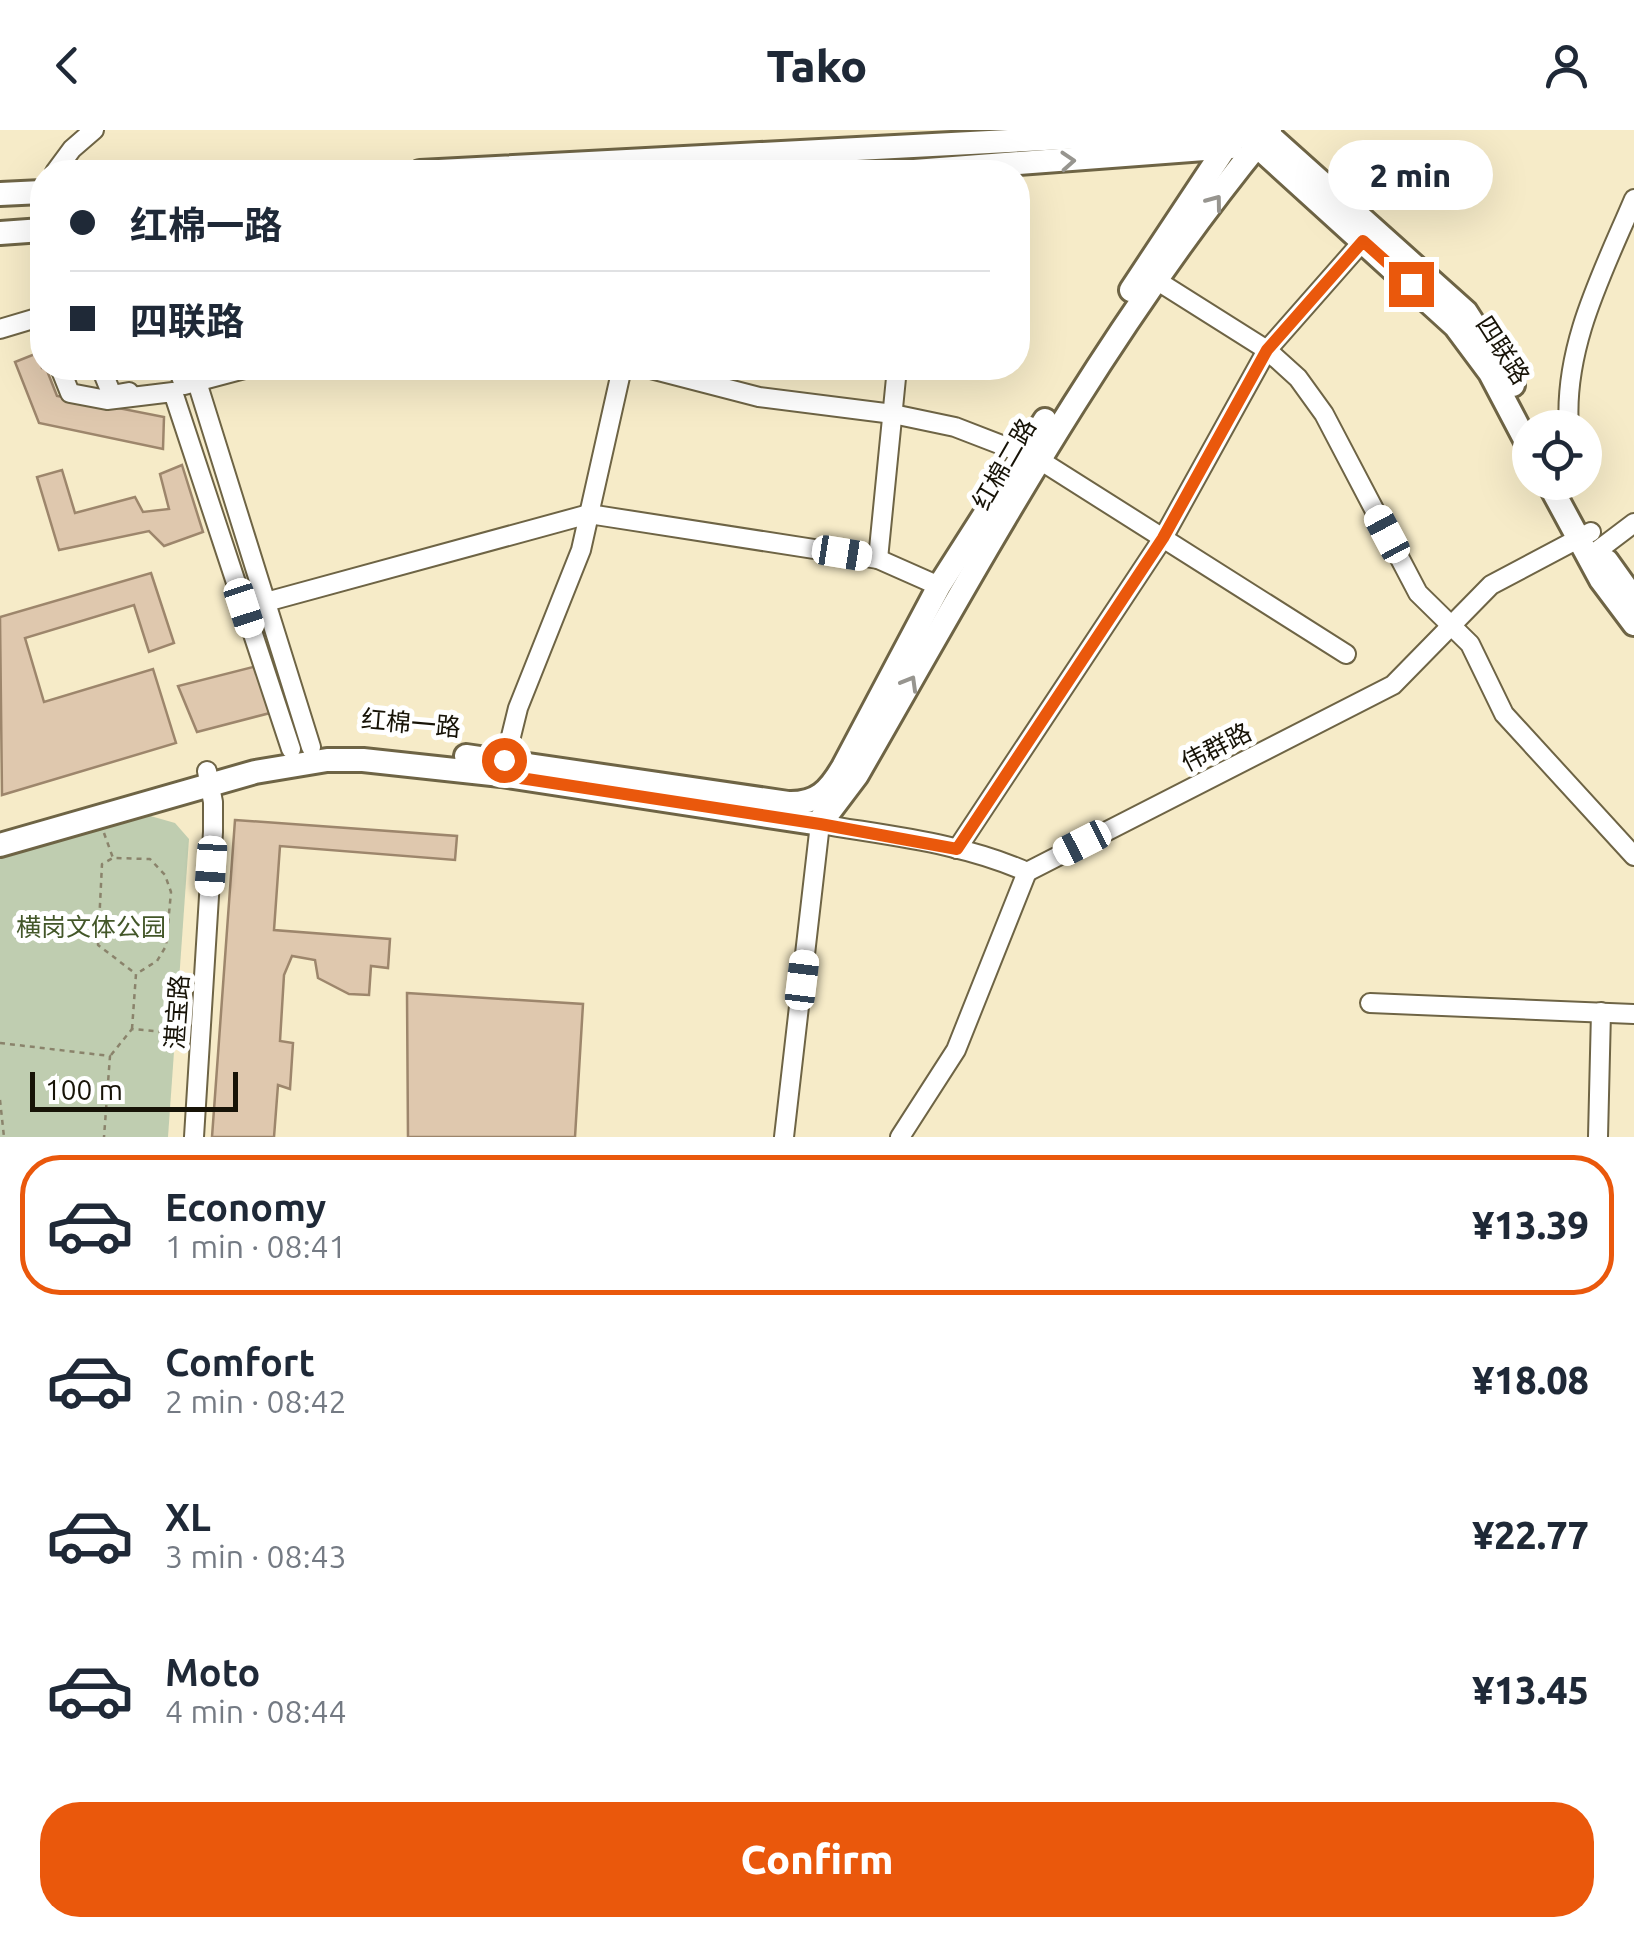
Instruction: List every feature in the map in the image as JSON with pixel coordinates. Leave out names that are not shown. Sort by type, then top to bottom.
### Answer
[{"type":"main road","points":[[597,160],[921,138],[1247,135]]},
{"type":"main road","points":[[1025,160],[1247,135]]},
{"type":"main road","name":"四联路","points":[[1247,135],[1434,305],[1474,350],[1512,416]]},
{"type":"main road","name":"四联路","points":[[1247,135],[1466,312],[1499,358],[1526,410]]},
{"type":"main road","name":"红棉二路","points":[[824,795],[843,767],[939,586],[1156,280],[1247,135]]},
{"type":"main road","name":"红棉二路","points":[[820,824],[857,775],[1030,457],[1247,135]]},
{"type":"main road","points":[[0,194],[30,193]]},
{"type":"main road","points":[[0,233],[30,231]]},
{"type":"main road","points":[[1560,500],[1634,600]]},
{"type":"main road","points":[[1572,500],[1617,604],[1634,624]]},
{"type":"main road","name":"红棉一路","points":[[0,846],[301,748],[368,745],[820,824]]},
{"type":"main road","name":"红棉一路","points":[[0,830],[209,778],[327,760],[502,768],[788,802],[812,801],[824,795]]},
{"type":"street","points":[[64,160],[94,130]]},
{"type":"street","points":[[1569,410],[1568,379],[1575,353],[1634,199]]},
{"type":"street","points":[[957,849],[1163,538],[1267,350],[1363,241]]},
{"type":"street","points":[[1156,280],[1267,350],[1298,378],[1324,414],[1418,593],[1453,624],[1482,664],[1504,714],[1634,856]]},
{"type":"street","points":[[0,329],[30,320]]},
{"type":"street","points":[[65,380],[70,393],[108,400],[173,392],[301,748]]},
{"type":"street","points":[[107,380],[112,394],[177,380]]},
{"type":"street","points":[[187,380],[266,602],[301,748]]},
{"type":"street","points":[[502,768],[518,708],[582,550],[619,380]]},
{"type":"street","points":[[692,380],[758,397],[893,414],[955,427],[1030,457],[1346,654]]},
{"type":"street","points":[[878,558],[897,380]]},
{"type":"street","points":[[266,602],[589,514],[878,558],[939,586]]},
{"type":"street","name":"伟群路","points":[[1027,872],[1393,685],[1491,585],[1634,524]]},
{"type":"street","name":"湛宝路","points":[[194,1137],[214,832],[209,778]]},
{"type":"street","points":[[784,1137],[824,795]]},
{"type":"street","points":[[820,824],[957,849],[1027,872],[956,1050],[900,1137]]},
{"type":"street","points":[[1370,1002],[1634,1014]]},
{"type":"street","points":[[1598,1137],[1601,1012]]},
{"type":"path","points":[[98,817],[113,858]]},
{"type":"path","points":[[113,858],[150,859],[165,875],[171,892],[166,946],[157,961],[136,974],[98,945],[102,864],[113,858]]},
{"type":"path","points":[[104,1137],[110,1056],[132,1029],[136,974]]},
{"type":"path","points":[[132,1029],[200,1035]]},
{"type":"path","points":[[0,1044],[110,1056]]},
{"type":"path","points":[[0,1100],[4,1137]]},
{"type":"green space","name":"横岗文体公园","points":[[147,815],[175,823],[189,839],[168,1137],[0,1137],[0,858]]},
{"type":"building","points":[[30,356],[30,380],[51,380],[57,396],[164,417],[163,449],[39,423],[15,362]]},
{"type":"building","points":[[182,465],[203,532],[164,546],[149,531],[59,550],[37,477],[62,470],[75,513],[135,497],[143,512],[169,509],[160,474]]},
{"type":"building","points":[[151,573],[174,643],[149,652],[134,605],[25,638],[44,702],[153,669],[176,743],[2,795],[0,617]]},
{"type":"building","points":[[257,666],[270,713],[197,732],[178,686]]},
{"type":"building","points":[[235,820],[457,836],[455,860],[280,846],[274,930],[390,939],[388,968],[371,966],[369,995],[349,994],[318,978],[315,960],[292,956],[284,975],[280,1041],[293,1043],[290,1089],[278,1085],[274,1137],[212,1137]]},
{"type":"building","points":[[407,993],[583,1004],[575,1137],[408,1137]]},
{"type":"route","points":[[504,760],[501,775],[957,849],[1163,538],[1267,350],[1363,241],[1411,284]]}]
